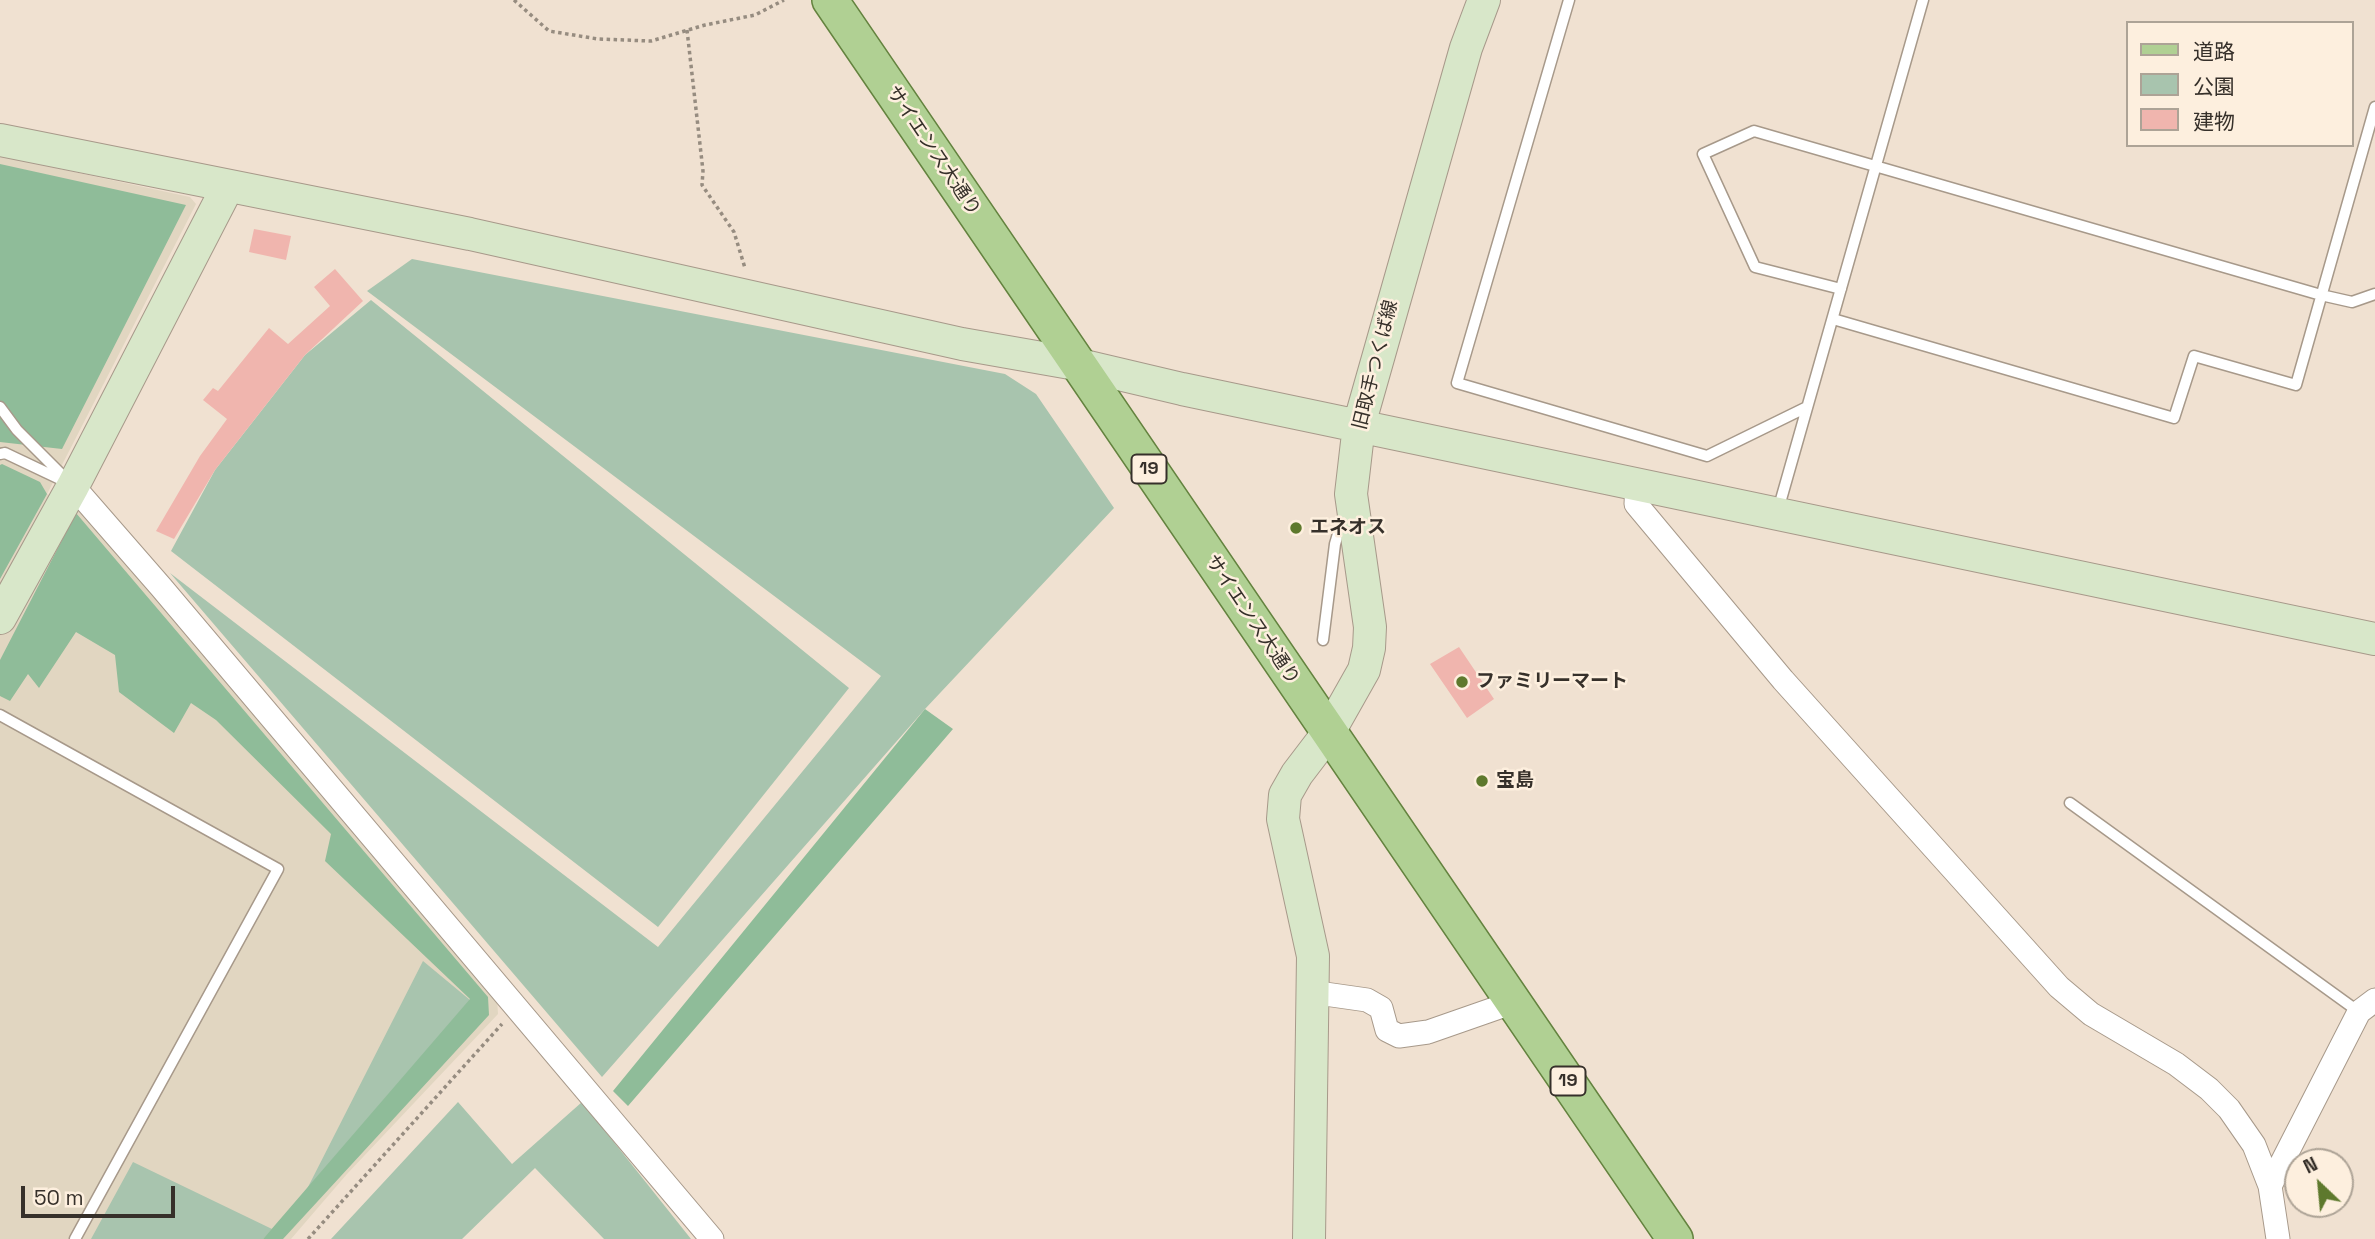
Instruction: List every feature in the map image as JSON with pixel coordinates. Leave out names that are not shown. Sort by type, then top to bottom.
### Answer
[{"type":"main road","name":"サイエンス大通り","points":[[830,0],[1675,1239]]},
{"type":"street","name":"旧取手つくば線","points":[[1309,1239],[1312,957],[1283,819],[1284,795],[1329,732],[1363,670],[1369,648],[1370,627],[1351,494],[1359,425],[1466,48],[1484,0]]},
{"type":"street","points":[[0,140],[445,229],[962,344],[1076,364],[1182,389],[2375,639]]},
{"type":"street","points":[[0,618],[73,486],[228,186]]},
{"type":"street","points":[[1637,483],[1636,504],[1783,680],[2059,986],[2091,1014],[2176,1063],[2229,1109],[2254,1145],[2270,1186],[2278,1239]]},
{"type":"street","points":[[73,486],[161,586],[712,1239]]},
{"type":"street","points":[[1311,992],[1367,1000],[1381,1008],[1387,1030],[1399,1036],[1428,1032],[1514,1002]]},
{"type":"street","points":[[2270,1186],[2367,1006]]},
{"type":"lane","points":[[1569,0],[1457,383],[1707,456],[1807,407]]},
{"type":"lane","points":[[1777,513],[1923,0]]},
{"type":"lane","points":[[1833,319],[2175,418],[2194,356],[2296,385],[2375,107]]},
{"type":"lane","points":[[1841,289],[1755,267],[1703,154],[1754,131],[2321,295],[2352,302],[2375,294]]},
{"type":"lane","points":[[0,407],[17,429],[73,486]]},
{"type":"lane","points":[[0,454],[5,453],[73,486]]},
{"type":"lane","points":[[1323,639],[1335,544],[1351,494]]},
{"type":"lane","points":[[0,715],[278,869],[75,1239]]},
{"type":"lane","points":[[2070,803],[2367,1006]]},
{"type":"path","points":[[514,0],[548,31],[598,39],[651,41],[755,15],[784,0]]},
{"type":"path","points":[[687,30],[703,171],[702,185],[734,232],[754,298]]},
{"type":"path","points":[[308,1239],[517,1006]]},
{"type":"shaded area","points":[[0,156],[190,197],[196,204],[47,494],[85,510],[497,998],[498,1014],[347,1174],[291,1239],[0,1239]]},
{"type":"green space","points":[[0,164],[186,205],[62,449],[0,442]]},
{"type":"green space","points":[[412,259],[1005,374],[1036,394],[1114,508],[925,709],[602,1077],[170,573],[658,947],[881,676],[367,291]]},
{"type":"green space","points":[[371,300],[849,688],[658,927],[171,551],[215,470],[305,355]]},
{"type":"green space","points":[[0,465],[40,482],[47,494],[0,579]]},
{"type":"green space","points":[[76,513],[488,997],[489,1015],[283,1239],[263,1239],[470,999],[325,861],[331,834],[216,720],[191,703],[174,733],[119,692],[115,655],[76,632],[39,688],[28,674],[10,701],[0,696],[0,660]]},
{"type":"green space","points":[[925,709],[953,729],[628,1106],[613,1091]]},
{"type":"green space","points":[[423,961],[470,1000],[307,1189]]},
{"type":"green space","points":[[458,1102],[512,1164],[582,1102],[691,1239],[604,1239],[535,1168],[462,1239],[331,1239]]},
{"type":"green space","points":[[133,1162],[272,1229],[263,1239],[91,1239]]},
{"type":"building","points":[[254,229],[291,236],[286,260],[249,252]]},
{"type":"building","points":[[335,269],[363,301],[305,355],[215,470],[174,539],[156,531],[200,456],[227,419],[203,400],[213,388],[218,391],[269,328],[288,344],[330,306],[314,287]]},
{"type":"building","name":"ファミリーマート","points":[[1459,647],[1494,699],[1467,718],[1430,664]]},
{"type":"place","name":"エネオス","points":[[1296,528]]},
{"type":"place","name":"ファミリーマート","points":[[1462,682]]},
{"type":"place","name":"宝島","points":[[1482,781]]}]
